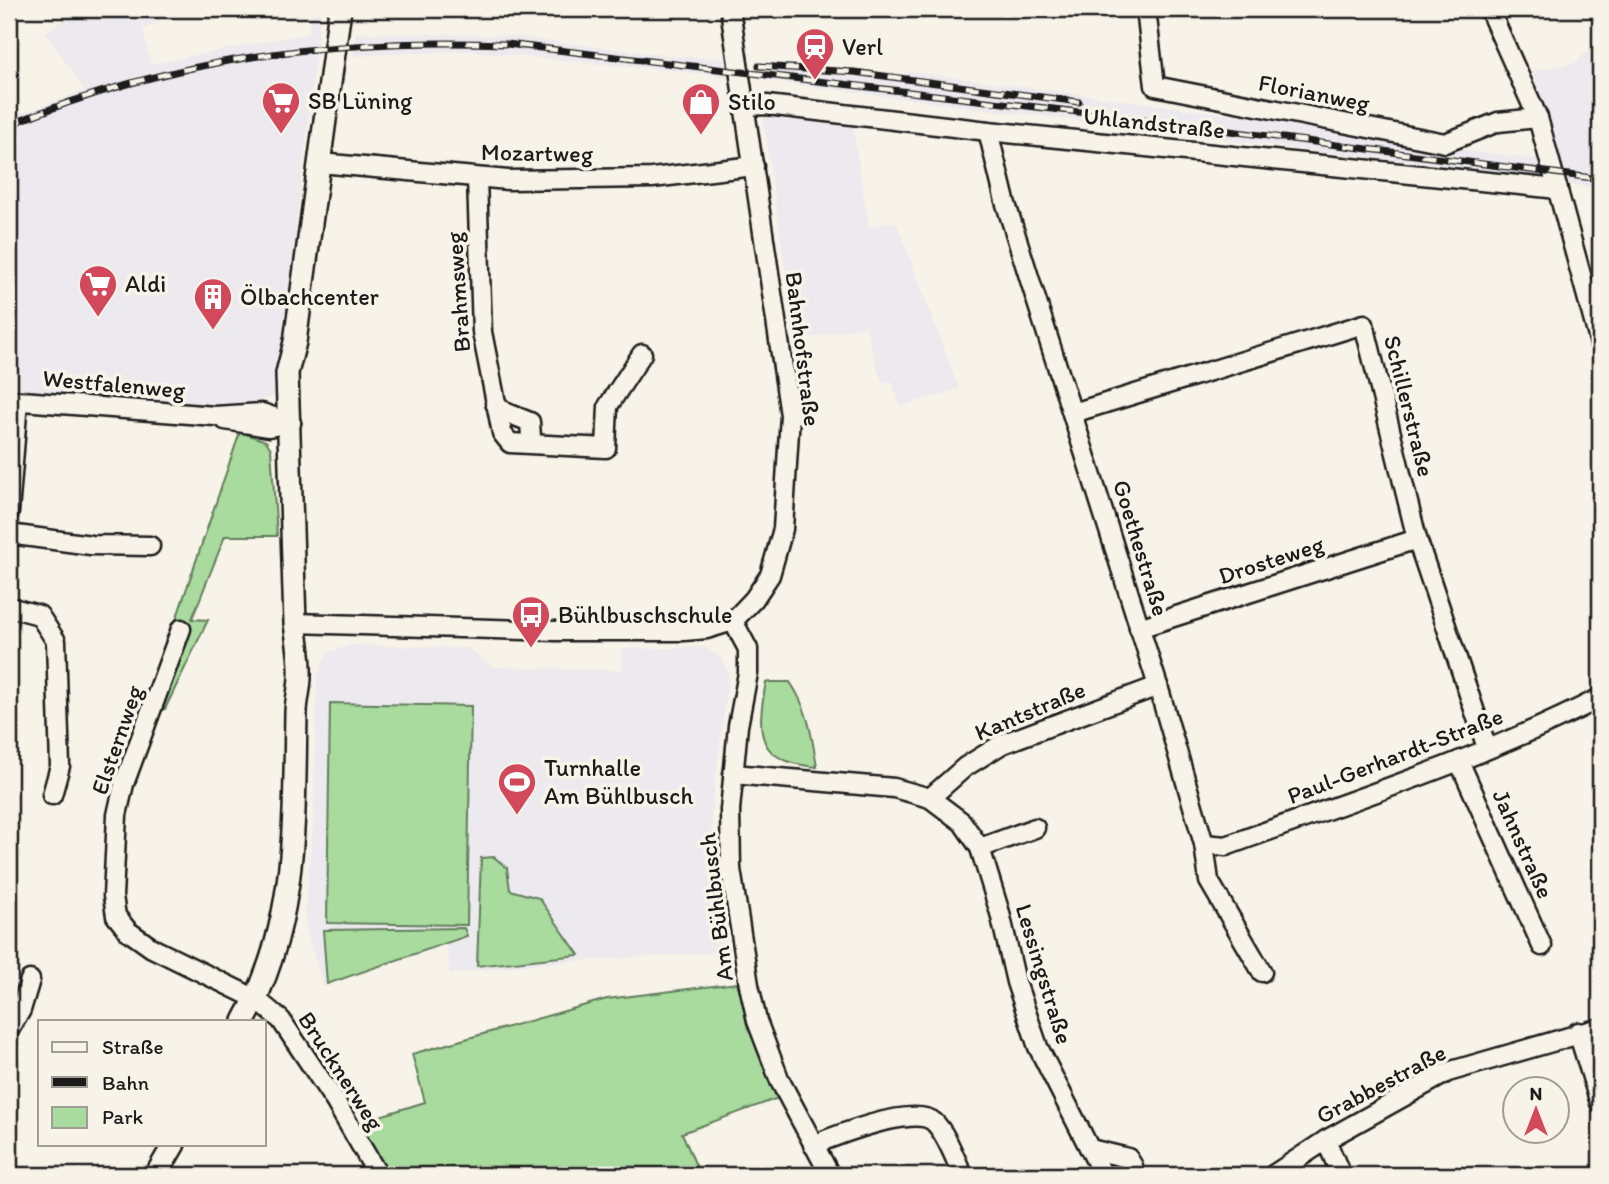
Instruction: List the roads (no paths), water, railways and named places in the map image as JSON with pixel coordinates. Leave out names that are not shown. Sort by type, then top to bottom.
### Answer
[{"type":"street","points":[[245,1020],[273,957],[289,882],[296,805],[296,710],[290,664],[295,623],[291,423],[286,403],[287,373],[295,342],[340,9]]},
{"type":"street","name":"Bahnhofstraße","points":[[730,9],[790,415],[783,528],[770,575],[754,600],[733,621]]},
{"type":"street","name":"Florianweg","points":[[1146,9],[1155,86],[1445,143],[1498,122],[1538,118]]},
{"type":"street","points":[[1489,9],[1538,118],[1600,344]]},
{"type":"street","name":"Uhlandstraße","points":[[745,106],[767,105],[988,131],[1558,189]]},
{"type":"street","name":"Goethestraße","points":[[988,131],[1005,201],[1158,686],[1203,844],[1209,881],[1262,972]]},
{"type":"street","name":"Mozartweg","points":[[320,163],[508,180],[652,178],[754,166]]},
{"type":"street","name":"Brahmsweg","points":[[477,178],[482,332],[502,433],[510,443],[521,446],[528,442],[606,448],[608,405],[642,354]]},
{"type":"street","name":"Schillerstraße","points":[[1073,413],[1364,324],[1417,539],[1487,748]]},
{"type":"street","points":[[9,512],[13,400]]},
{"type":"street","name":"Westfalenweg","points":[[13,400],[215,416],[262,413],[291,423]]},
{"type":"street","points":[[9,534],[91,545],[150,547]]},
{"type":"street","name":"Drosteweg","points":[[1139,628],[1417,539]]},
{"type":"street","points":[[9,607],[39,615],[55,640],[60,765],[52,795]]},
{"type":"street","points":[[295,623],[650,632],[707,629],[733,621]]},
{"type":"street","name":"Am Bühlbusch","points":[[733,621],[748,649],[748,673],[733,775],[731,869],[757,1021],[780,1082],[830,1175]]},
{"type":"street","name":"Elsternweg","points":[[181,629],[124,784],[117,815],[113,896],[116,916],[128,931],[152,948],[256,999]]},
{"type":"street","name":"Kantstraße","points":[[930,798],[965,766],[1002,744],[1158,686]]},
{"type":"street","name":"Paul-Gerhardt-Straße","points":[[1203,844],[1226,846],[1459,761],[1552,723],[1600,698]]},
{"type":"street","name":"Jahnstraße","points":[[1459,761],[1542,947]]},
{"type":"street","name":"Lessingstraße","points":[[733,775],[894,788],[930,798],[962,822],[980,848],[1000,913],[1016,982],[1038,1047],[1103,1175]]},
{"type":"street","points":[[980,848],[1035,828]]},
{"type":"street","points":[[9,1031],[21,1010],[30,980]]},
{"type":"street","name":"Brucknerweg","points":[[256,999],[281,1020],[335,1101],[377,1175]]},
{"type":"street","name":"Grabbestraße","points":[[1273,1175],[1326,1140],[1448,1072],[1578,1032],[1600,1028]]},
{"type":"street","points":[[1578,1032],[1600,1103]]},
{"type":"street","points":[[813,1145],[859,1128],[892,1120],[927,1118],[936,1123],[963,1175]]},
{"type":"street","points":[[1326,1140],[1341,1175]]},
{"type":"street","points":[[156,1175],[173,1146]]},
{"type":"street","points":[[1090,1149],[1128,1158],[1133,1166],[1133,1175]]},
{"type":"railway","points":[[9,125],[132,83],[254,57],[377,45],[507,44],[1137,119],[1600,179]]},
{"type":"railway","points":[[759,66],[854,72],[1079,102]]},
{"type":"place","name":"Verl","points":[[815,81]]},
{"type":"place","name":"SB Lüning","points":[[281,135]]},
{"type":"place","name":"Stilo","points":[[701,136]]},
{"type":"place","name":"Aldi","points":[[98,318]]},
{"type":"place","name":"Ölbachcenter","points":[[213,331]]},
{"type":"place","name":"Bühlbuschschule","points":[[531,649]]},
{"type":"place","name":"Turnhalle Am Bühlbusch","points":[[517,816]]}]
